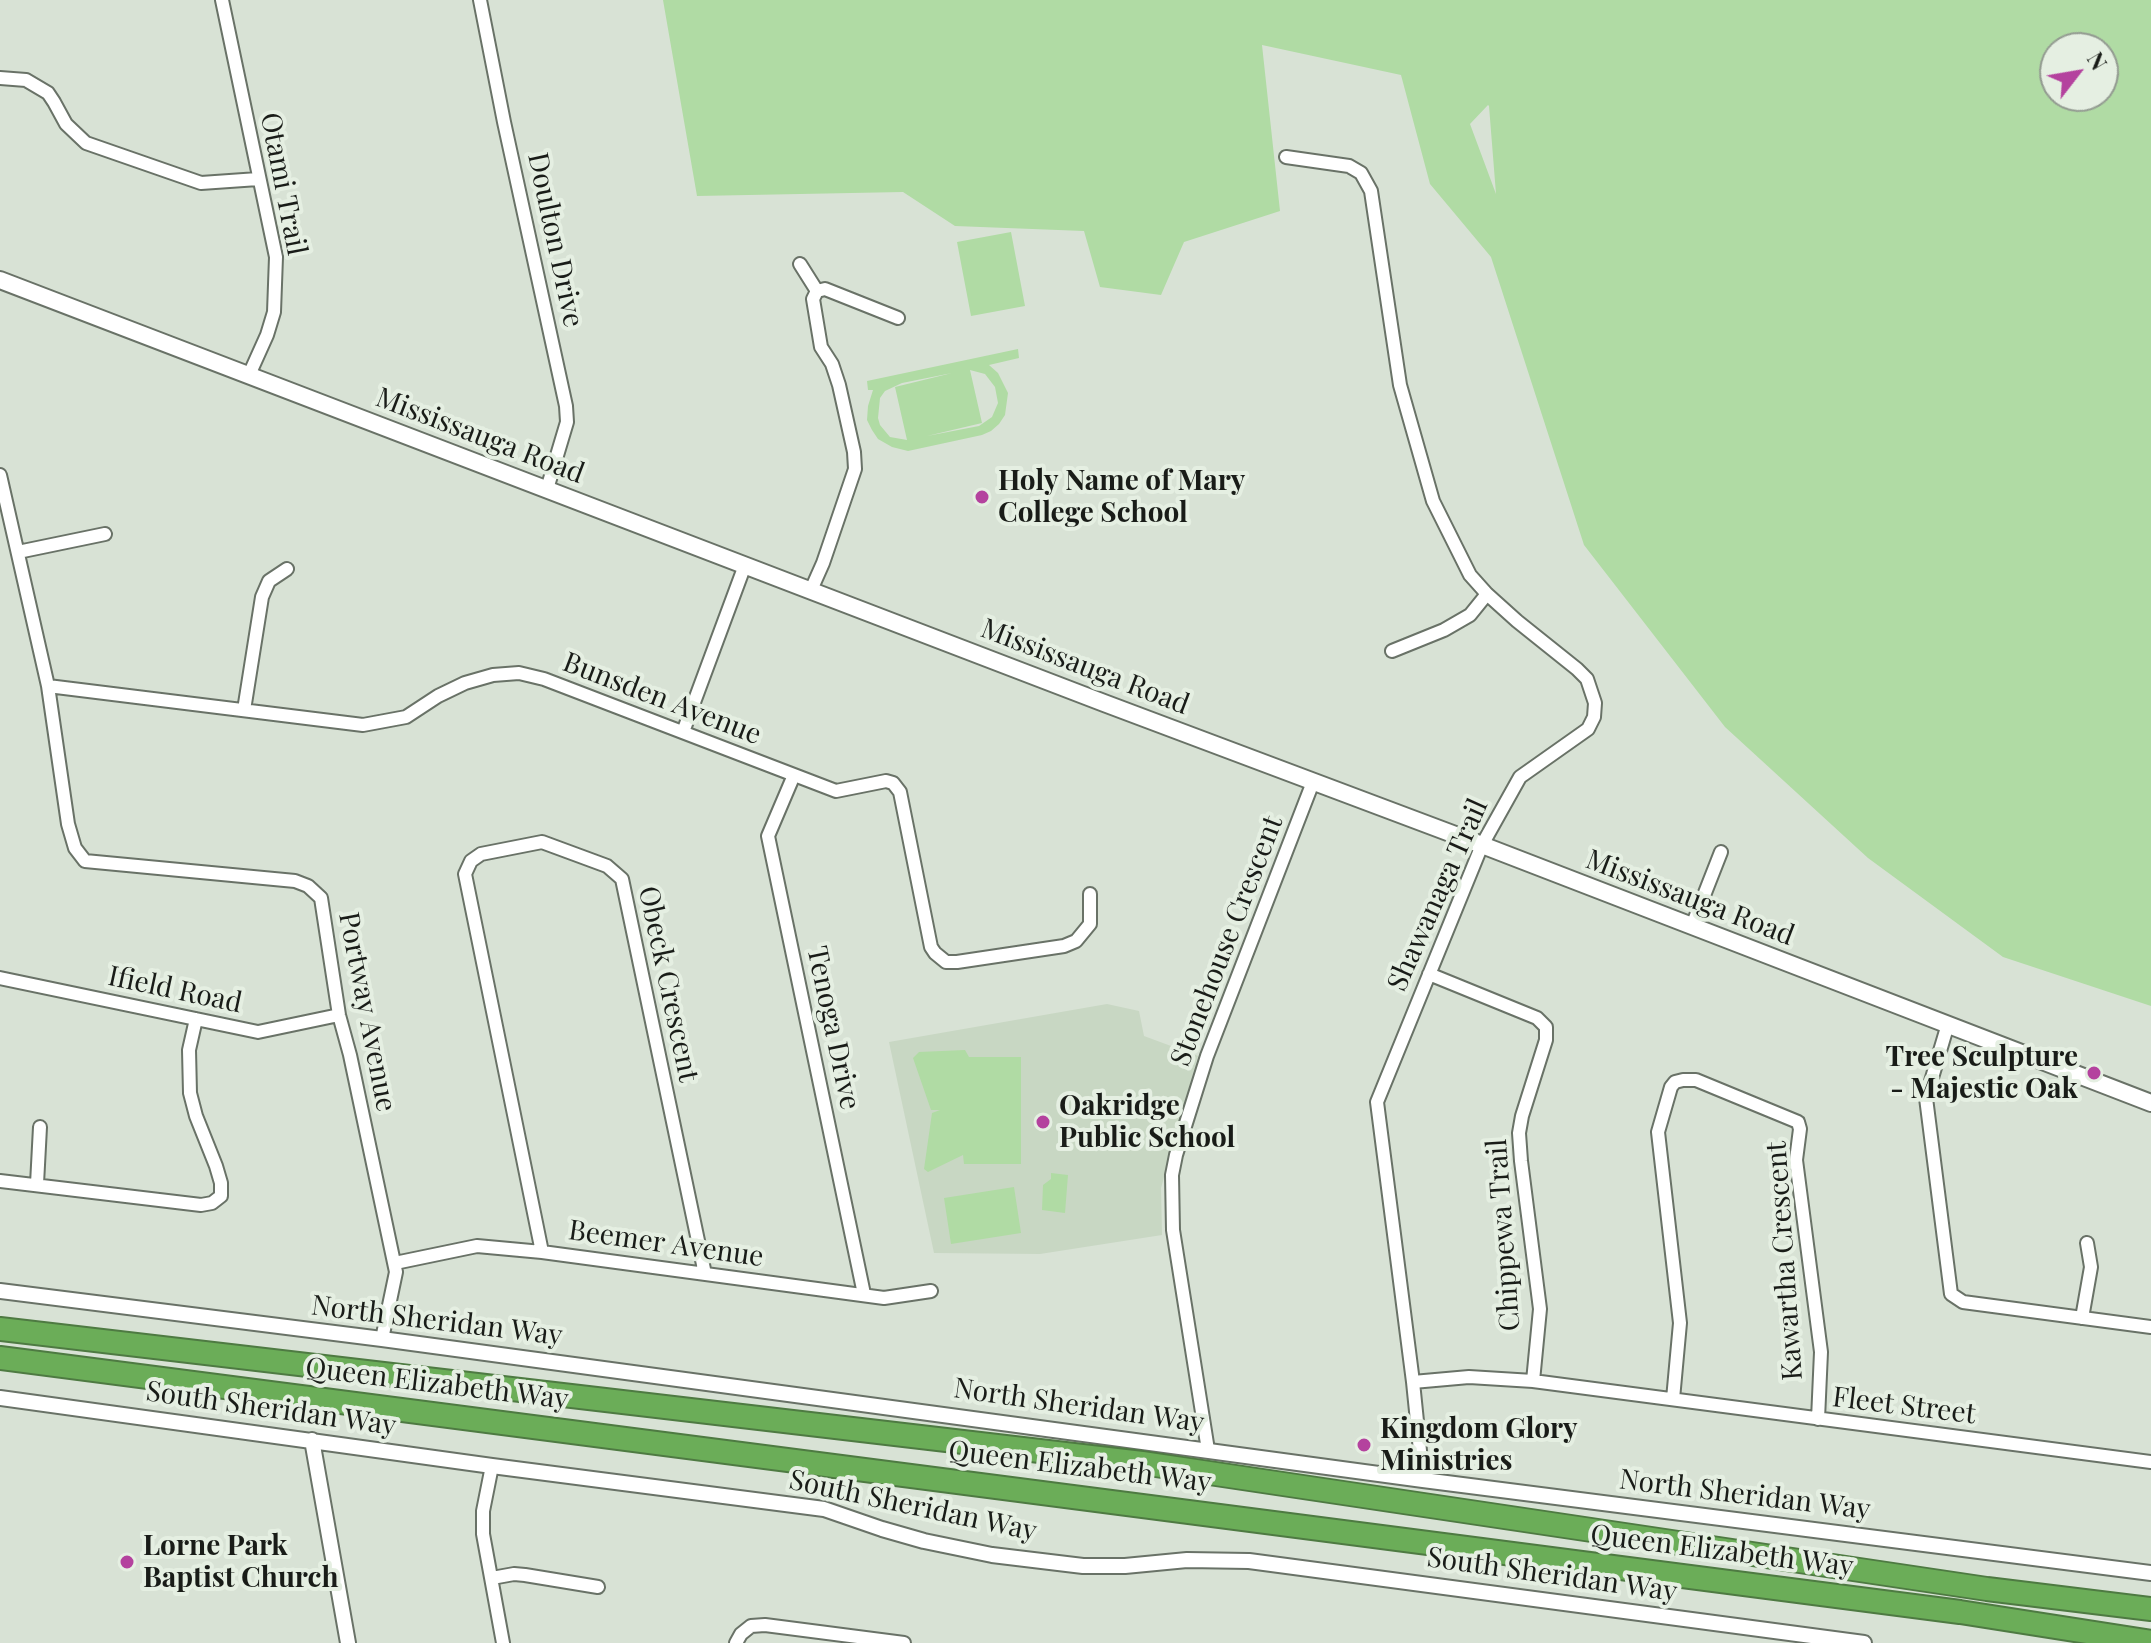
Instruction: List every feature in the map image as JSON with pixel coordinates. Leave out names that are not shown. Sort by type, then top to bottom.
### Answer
[{"type":"highway","name":"Queen Elizabeth Way","points":[[0,1329],[1142,1463],[1987,1589],[2151,1609]]},
{"type":"highway","name":"Queen Elizabeth Way","points":[[0,1358],[1897,1604],[2151,1642]]},
{"type":"main road","name":"Mississauga Road","points":[[0,281],[2151,1103]]},
{"type":"street","name":"Otami Trail","points":[[222,0],[276,257],[274,312],[249,375]]},
{"type":"street","name":"Doulton Drive","points":[[480,0],[566,406],[567,422],[547,489]]},
{"type":"street","points":[[0,78],[26,80],[48,93],[66,124],[86,143],[201,183],[258,179]]},
{"type":"street","name":"Shawanaga Trail","points":[[1286,157],[1349,166],[1361,173],[1371,191],[1400,385],[1433,501],[1470,575],[1487,594],[1587,679],[1595,703],[1594,717],[1588,729],[1520,777],[1482,845],[1377,1102],[1423,1480]]},
{"type":"street","points":[[800,264],[817,291]]},
{"type":"street","points":[[811,590],[855,469],[839,385],[832,364],[821,347],[813,299],[817,291],[825,289],[898,318]]},
{"type":"street","name":"Portway Avenue","points":[[0,475],[48,686],[68,824],[75,848],[85,861],[295,881],[308,886],[321,898],[339,1015],[395,1263],[396,1272],[382,1339]]},
{"type":"street","points":[[18,552],[105,534]]},
{"type":"street","points":[[683,732],[745,565]]},
{"type":"street","points":[[244,710],[262,597],[269,581],[287,569]]},
{"type":"street","points":[[1392,651],[1444,630],[1470,615],[1487,594]]},
{"type":"street","name":"Bunsden Avenue","points":[[48,686],[363,725],[406,717],[465,683],[493,675],[519,673],[544,679],[836,791],[886,781],[893,783],[900,792],[931,947],[946,962],[1064,946],[1076,941],[1090,924],[1090,894]]},
{"type":"street","name":"Tenoga Drive","points":[[794,775],[768,836],[864,1294]]},
{"type":"street","name":"Stonehouse Crescent","points":[[1208,1450],[1173,1230],[1172,1175],[1207,1056],[1313,782]]},
{"type":"street","name":"Obeck Crescent","points":[[542,1252],[465,874],[471,861],[481,854],[542,842],[607,866],[622,879],[705,1274]]},
{"type":"street","points":[[1692,926],[1721,852]]},
{"type":"street","name":"Chippewa Trail","points":[[1429,974],[1537,1018],[1546,1027],[1546,1040],[1519,1133],[1540,1309],[1533,1381]]},
{"type":"street","name":"Ifield Road","points":[[0,978],[258,1032],[339,1015]]},
{"type":"street","points":[[0,1181],[201,1205],[212,1203],[221,1196],[216,1166],[190,1093],[189,1050],[196,1019]]},
{"type":"street","points":[[1948,1024],[1926,1098],[1951,1294],[1963,1302],[2151,1327]]},
{"type":"street","name":"Kawartha Crescent","points":[[1673,1399],[1680,1323],[1658,1132],[1671,1087],[1675,1082],[1696,1080],[1798,1122],[1796,1160],[1821,1352],[1818,1419]]},
{"type":"street","points":[[37,1184],[40,1127]]},
{"type":"street","points":[[2082,1318],[2091,1267],[2087,1243]]},
{"type":"street","name":"Beemer Avenue","points":[[395,1263],[477,1246],[884,1298],[931,1291]]},
{"type":"street","name":"North Sheridan Way","points":[[0,1291],[382,1339],[1423,1480],[2151,1573]]},
{"type":"street","name":"Fleet Street","points":[[1413,1382],[1469,1377],[1533,1381],[2151,1462]]},
{"type":"street","name":"South Sheridan Way","points":[[0,1398],[824,1509],[924,1541],[992,1555],[1083,1566],[1125,1566],[1187,1560],[1249,1561],[1864,1643]]},
{"type":"street","points":[[312,1440],[348,1643]]},
{"type":"street","points":[[492,1466],[483,1511],[483,1534],[503,1643]]},
{"type":"street","points":[[492,1578],[514,1574],[598,1587]]},
{"type":"street","points":[[736,1643],[751,1626],[765,1625],[904,1643]]},
{"type":"shaded area","name":"Oakridge Public School","points":[[1107,1004],[1139,1011],[1144,1036],[1198,1056],[1161,1188],[1162,1235],[1040,1254],[934,1253],[889,1042]]},
{"type":"green space","points":[[663,0],[2151,0],[2151,1006],[2003,957],[1868,858],[1725,727],[1584,545],[1491,257],[1430,184],[1401,75],[1262,45],[1280,211],[1184,242],[1161,295],[1100,287],[1084,231],[955,226],[903,192],[697,196]],"holes":[[[1489,106],[1496,194],[1470,124]]]},
{"type":"green space","points":[[1011,232],[1025,306],[971,316],[957,242]]},
{"type":"green space","points":[[1018,349],[1019,358],[989,365],[998,373],[1008,393],[1005,415],[999,424],[982,435],[908,451],[878,439],[872,430],[867,420],[873,390],[868,390],[867,381]],"holes":[[[970,370],[985,374],[995,387],[998,403],[992,417],[979,426],[927,436],[982,423]],[[952,373],[895,387],[907,440],[890,437],[878,418],[880,398],[885,391],[902,383]]]},
{"type":"green space","points":[[965,1050],[969,1057],[1021,1057],[1021,1164],[964,1164],[963,1155],[928,1172],[924,1169],[932,1113],[940,1110],[931,1110],[913,1058],[919,1052]]},
{"type":"green space","points":[[1051,1173],[1068,1175],[1065,1213],[1042,1210],[1043,1185],[1051,1179]]},
{"type":"green space","points":[[1014,1187],[1021,1233],[951,1244],[944,1198]]},
{"type":"place","name":"Holy Name of Mary College School","points":[[982,497]]},
{"type":"place","name":"Tree Sculpture - Majestic Oak","points":[[2094,1073]]},
{"type":"place","name":"Oakridge Public School","points":[[1043,1122]]},
{"type":"place","name":"Kingdom Glory Ministries","points":[[1364,1445]]},
{"type":"place","name":"Lorne Park Baptist Church","points":[[127,1562]]}]
